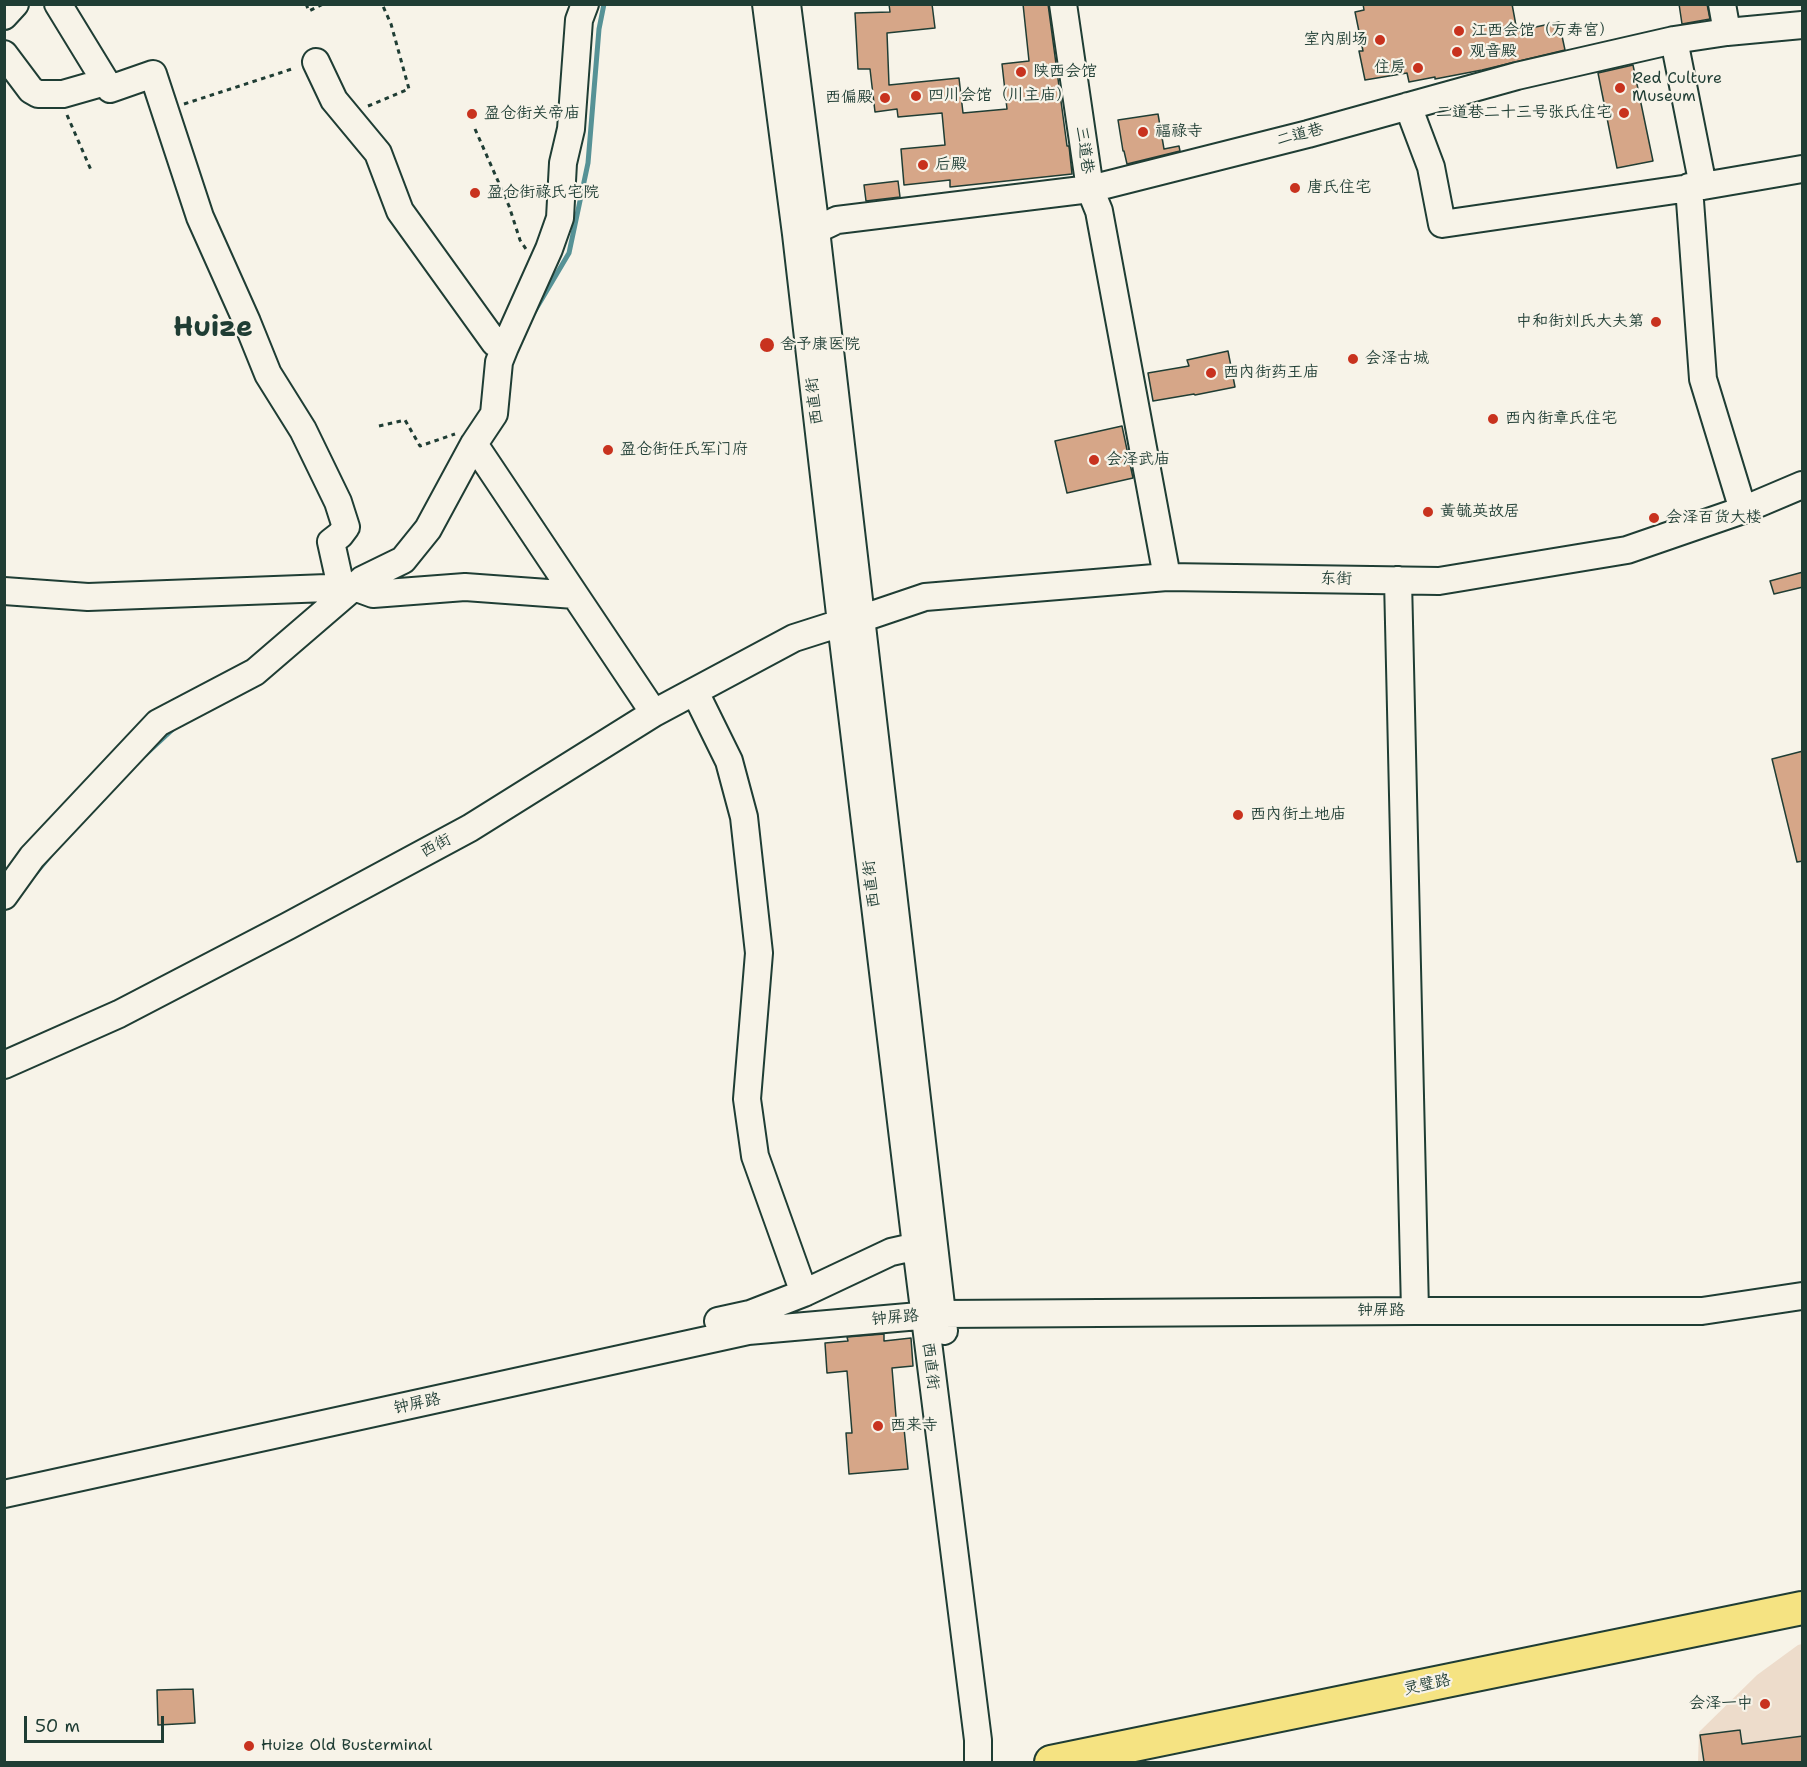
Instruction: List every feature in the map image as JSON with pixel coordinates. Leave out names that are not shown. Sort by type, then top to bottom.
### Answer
[{"type":"main road","name":"灵璧路","points":[[1051,1762],[1803,1608]]},
{"type":"street","points":[[4,16],[15,4]]},
{"type":"street","points":[[58,4],[110,89],[153,74],[200,217],[268,374],[303,430],[338,502],[345,527],[340,535],[331,542],[348,587]]},
{"type":"street","points":[[4,896],[32,857],[158,723],[255,672],[348,587],[403,560],[428,529],[474,444],[494,414],[499,362],[549,249],[560,218],[563,163],[571,129],[579,20],[585,4]]},
{"type":"street","name":"西直街","points":[[766,4],[806,232]]},
{"type":"street","name":"西直街","points":[[787,4],[806,232],[933,1314],[978,1740],[978,1762]]},
{"type":"street","name":"三道巷","points":[[1063,4],[1090,189],[1099,211],[1167,577]]},
{"type":"street","points":[[1722,4],[1726,32]]},
{"type":"street","name":"二道巷","points":[[806,232],[837,220],[1090,189],[1308,134],[1517,76],[1674,40],[1726,32],[1803,25]]},
{"type":"street","points":[[1674,40],[1696,186],[1703,379],[1743,510]]},
{"type":"street","points":[[4,54],[31,90],[38,94],[59,94],[105,82]]},
{"type":"street","points":[[316,62],[334,100],[378,153],[400,211],[495,343],[505,346]]},
{"type":"street","points":[[1408,106],[1431,167],[1442,224],[1803,169]]},
{"type":"street","points":[[474,444],[654,713]]},
{"type":"street","name":"东街","points":[[850,621],[925,597],[1167,577],[1439,581],[1627,550],[1743,510],[1803,485]]},
{"type":"street","points":[[1398,580],[1415,1311]]},
{"type":"street","points":[[4,591],[88,597],[348,587],[373,594],[465,587],[575,595]]},
{"type":"street","name":"西街","points":[[4,1065],[130,1008],[298,921],[460,833],[654,713],[794,638],[850,621]]},
{"type":"street","points":[[695,692],[729,761],[744,817],[759,953],[747,1099],[755,1156],[804,1293]]},
{"type":"street","name":"钟屏路","points":[[4,1479],[750,1314],[804,1293],[891,1252],[925,1244]]},
{"type":"street","name":"钟屏路","points":[[4,1494],[748,1331],[933,1314],[1702,1311],[1803,1296]]},
{"type":"street","name":"西直街","points":[[933,1314],[991,1740],[986,1762]]},
{"type":"path","points":[[306,4],[309,11],[323,4]]},
{"type":"path","points":[[347,115],[409,89],[391,24],[382,4]]},
{"type":"path","points":[[165,110],[316,62]]},
{"type":"path","points":[[59,94],[90,170]]},
{"type":"path","points":[[475,129],[509,206],[520,240],[539,271]]},
{"type":"path","points":[[379,426],[405,420],[420,447],[453,433],[474,444]]},
{"type":"shaded area","name":"会泽一中","points":[[1802,1644],[1802,1762],[1698,1762],[1699,1732],[1757,1675]]},
{"type":"building","points":[[889,4],[932,4],[935,28],[887,33],[889,85],[959,78],[963,113],[1007,109],[1002,64],[1029,61],[1023,4],[1048,4],[1072,174],[950,187],[950,180],[904,185],[901,149],[945,145],[942,113],[898,117],[897,109],[875,112],[870,69],[858,69],[855,13],[890,12]]},
{"type":"building","name":"江西会馆（万寿宫）","points":[[1363,4],[1512,4],[1517,31],[1559,22],[1565,50],[1435,79],[1435,77],[1409,82],[1407,73],[1365,80],[1359,51],[1363,51],[1355,12],[1364,10]]},
{"type":"building","points":[[1679,4],[1707,4],[1710,19],[1682,24]]},
{"type":"building","points":[[1633,65],[1653,161],[1617,168],[1598,73]]},
{"type":"building","points":[[1158,114],[1164,149],[1179,146],[1180,151],[1127,164],[1118,120]]},
{"type":"building","points":[[898,181],[900,197],[866,201],[864,185]]},
{"type":"building","points":[[1228,351],[1235,387],[1153,401],[1148,373],[1189,366],[1187,360]]},
{"type":"building","name":"会泽武庙","points":[[1122,426],[1133,478],[1067,493],[1055,441]]},
{"type":"building","points":[[1803,572],[1803,587],[1774,594],[1770,581]]},
{"type":"building","points":[[1803,751],[1803,861],[1797,862],[1772,759]]},
{"type":"building","name":"西来寺","points":[[884,1334],[884,1341],[911,1338],[913,1366],[892,1368],[897,1429],[904,1428],[908,1469],[849,1474],[846,1433],[852,1433],[847,1371],[827,1373],[825,1343],[848,1341],[847,1337]]},
{"type":"building","points":[[193,1689],[195,1723],[158,1725],[157,1690]]},
{"type":"building","points":[[1740,1730],[1742,1744],[1803,1736],[1803,1762],[1704,1762],[1700,1735]]},
{"type":"waterway","points":[[533,314],[569,253],[588,163],[599,29],[604,4]]},
{"type":"waterway","points":[[145,755],[173,729]]},
{"type":"waterway","points":[[35,874],[50,856]]},
{"type":"place","name":"江西会馆（万寿宫）","points":[[1459,31]]},
{"type":"place","name":"室内剧场","points":[[1380,40]]},
{"type":"place","name":"观音殿","points":[[1457,52]]},
{"type":"place","name":"住房","points":[[1418,68]]},
{"type":"place","name":"陕西会馆","points":[[1021,72]]},
{"type":"place","name":"Red Culture Museum","points":[[1620,88]]},
{"type":"place","name":"四川会馆（川主庙）","points":[[916,96]]},
{"type":"place","name":"西偏殿","points":[[885,98]]},
{"type":"place","name":"二道巷二十三号张氏住宅","points":[[1624,113]]},
{"type":"place","name":"盈仓街关帝庙","points":[[472,114]]},
{"type":"place","name":"福禄寺","points":[[1143,132]]},
{"type":"place","name":"后殿","points":[[923,165]]},
{"type":"place","name":"唐氏住宅","points":[[1295,188]]},
{"type":"place","name":"盈仓街禄氏宅院","points":[[475,193]]},
{"type":"place","name":"中和街刘氏大夫第","points":[[1656,322]]},
{"type":"place","name":"舍予康医院","points":[[767,345]]},
{"type":"place","name":"会泽古城","points":[[1353,359]]},
{"type":"place","name":"西内街药王庙","points":[[1211,373]]},
{"type":"place","name":"西内街章氏住宅","points":[[1493,419]]},
{"type":"place","name":"盈仓街任氏军门府","points":[[608,450]]},
{"type":"place","name":"会泽武庙","points":[[1094,460]]},
{"type":"place","name":"黄毓英故居","points":[[1428,512]]},
{"type":"place","name":"会泽百货大楼","points":[[1654,518]]},
{"type":"place","name":"西内街土地庙","points":[[1238,815]]},
{"type":"place","name":"西来寺","points":[[878,1426]]},
{"type":"place","name":"会泽一中","points":[[1765,1704]]},
{"type":"place","name":"Huize Old Busterminal","points":[[249,1746]]},
{"type":"district","name":"Huize","points":[[213,329]]}]
